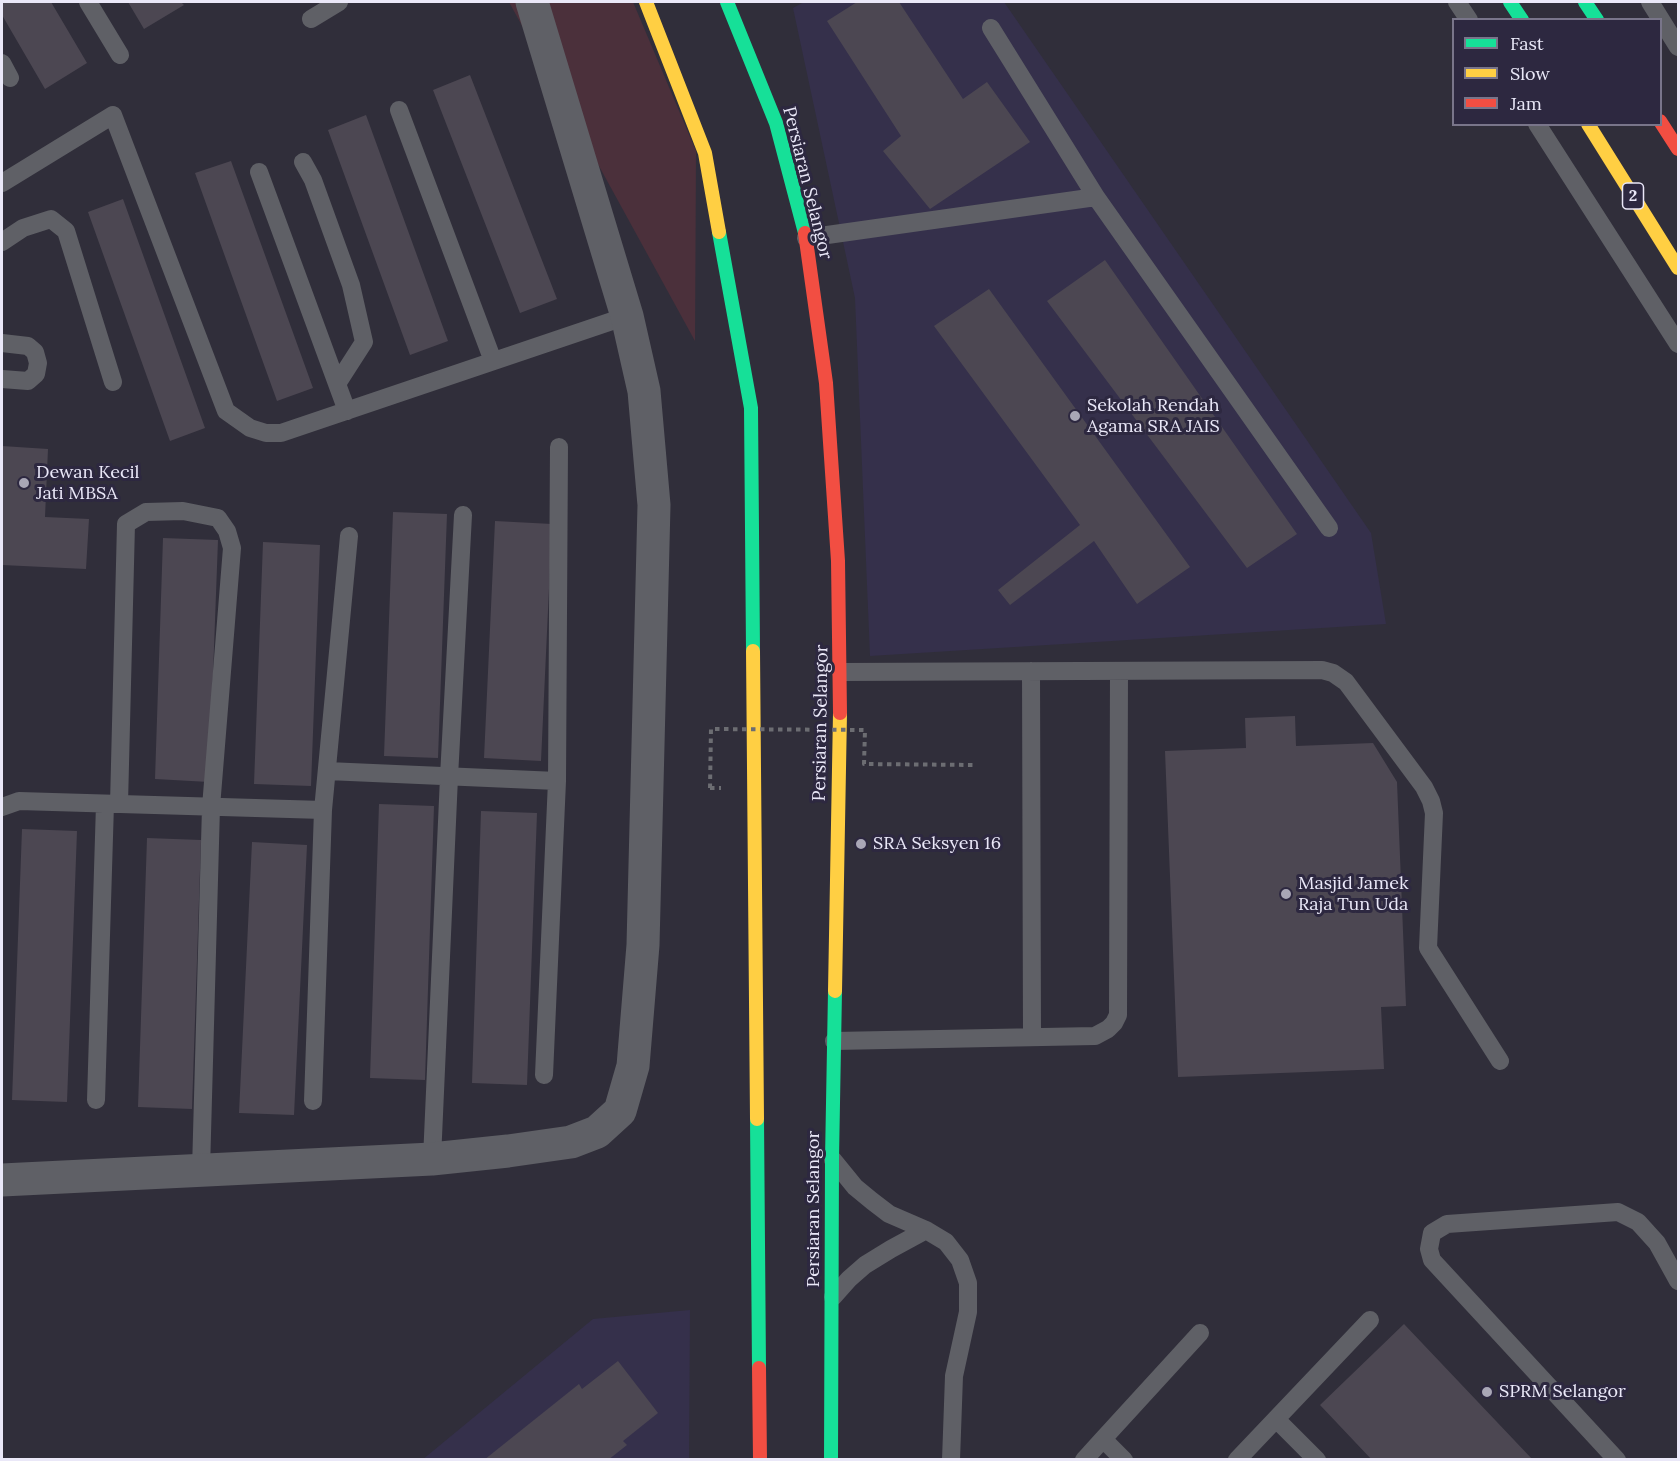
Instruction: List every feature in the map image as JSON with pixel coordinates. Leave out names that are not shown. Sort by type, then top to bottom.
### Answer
[{"type":"main road","points":[[646,2],[705,153],[750,408],[760,1460]]},
{"type":"main road","name":"Persiaran Selangor","points":[[727,2],[776,123],[806,238],[826,383],[838,561],[841,672],[832,1159],[831,1460]]},
{"type":"main road","points":[[1510,2],[1521,18]]},
{"type":"main road","points":[[1585,2],[1596,18]]},
{"type":"main road","points":[[1662,123],[1678,149]]},
{"type":"main road","name":"2","points":[[1589,126],[1678,268]]},
{"type":"street","points":[[2,1180],[432,1159],[571,1142],[597,1132],[620,1111],[633,1066],[643,945],[654,505],[644,391],[627,316],[532,2]]},
{"type":"lane","points":[[88,2],[120,55]]},
{"type":"lane","points":[[311,19],[339,2]]},
{"type":"lane","points":[[1457,2],[1468,18]]},
{"type":"lane","points":[[1650,2],[1660,18]]},
{"type":"lane","points":[[1662,21],[1678,47]]},
{"type":"lane","points":[[990,28],[1096,197],[1329,528]]},
{"type":"lane","points":[[399,110],[493,361]]},
{"type":"lane","points":[[2,183],[113,116],[226,411],[250,428],[266,433],[281,433],[627,316]]},
{"type":"lane","points":[[1538,126],[1678,344]]},
{"type":"lane","points":[[303,162],[313,180],[351,285],[364,342],[337,384]]},
{"type":"lane","points":[[259,172],[346,411]]},
{"type":"lane","points":[[806,238],[1096,197]]},
{"type":"lane","points":[[2,242],[23,228],[51,219],[66,231],[113,382]]},
{"type":"lane","points":[[2,343],[28,346],[34,352],[38,363],[36,375],[28,381],[2,380]]},
{"type":"lane","points":[[544,1075],[557,782],[559,447]]},
{"type":"lane","points":[[96,1100],[126,524],[146,512],[183,511],[218,518],[227,531],[232,548],[212,807],[201,1170]]},
{"type":"lane","points":[[432,1159],[463,514]]},
{"type":"lane","points":[[313,1101],[323,810],[350,536]]},
{"type":"lane","points":[[841,672],[1322,670],[1333,673],[1346,682],[1424,787],[1431,801],[1434,813],[1428,948],[1500,1061]]},
{"type":"lane","points":[[1031,671],[1032,1036]]},
{"type":"lane","points":[[834,1041],[1095,1036],[1108,1029],[1118,1015],[1119,671]]},
{"type":"lane","points":[[327,771],[557,782]]},
{"type":"lane","points":[[2,807],[19,801],[323,810]]},
{"type":"lane","points":[[832,1159],[855,1187],[872,1202],[889,1214],[926,1230],[946,1242],[960,1260],[968,1283],[968,1312],[954,1376],[951,1460]]},
{"type":"lane","points":[[1617,1460],[1432,1260],[1429,1249],[1432,1233],[1447,1224],[1618,1212],[1638,1222],[1657,1242],[1678,1281]]},
{"type":"lane","points":[[831,1299],[865,1265],[926,1230]]},
{"type":"lane","points":[[1237,1460],[1370,1320]]},
{"type":"lane","points":[[1084,1460],[1200,1333]]},
{"type":"lane","points":[[1276,1419],[1317,1460]]},
{"type":"lane","points":[[1103,1439],[1124,1460]]},
{"type":"path","points":[[711,788],[711,729],[865,730],[864,764],[975,765]]},
{"type":"shaded area","points":[[509,2],[633,2],[696,151],[695,341]]},
{"type":"shaded area","name":"Sekolah Rendah Agama SRA JAIS","points":[[804,2],[1004,2],[1371,533],[1386,624],[870,656],[855,298],[793,8]]},
{"type":"shaded area","points":[[690,1310],[689,1459],[422,1460],[593,1319]]},
{"type":"building","points":[[2,2],[51,2],[87,63],[45,89],[2,15]]},
{"type":"building","points":[[128,2],[181,2],[184,5],[144,29]]},
{"type":"building","points":[[857,2],[899,2],[963,99],[987,82],[1030,142],[930,209],[883,151],[901,136],[827,21]]},
{"type":"building","points":[[470,75],[557,299],[520,313],[433,90]]},
{"type":"building","points":[[366,115],[448,341],[410,355],[328,130]]},
{"type":"building","points":[[231,161],[313,388],[277,401],[195,173]]},
{"type":"building","points":[[123,199],[205,428],[170,441],[88,212]]},
{"type":"building","points":[[1105,260],[1297,534],[1247,568],[1047,301]]},
{"type":"building","points":[[989,289],[1190,567],[1137,604],[1094,541],[1010,605],[998,590],[1080,525],[934,326]]},
{"type":"building","name":"Dewan Kecil Jati MBSA","points":[[2,446],[48,449],[45,517],[89,519],[86,569],[2,565]]},
{"type":"building","points":[[393,512],[447,514],[438,758],[384,756]]},
{"type":"building","points":[[495,521],[552,524],[541,761],[484,758]]},
{"type":"building","points":[[163,538],[218,540],[209,782],[155,779]]},
{"type":"building","points":[[263,542],[320,545],[311,786],[254,784]]},
{"type":"building","name":"Masjid Jamek Raja Tun Uda","points":[[1295,716],[1296,746],[1373,743],[1397,782],[1406,1006],[1381,1007],[1384,1069],[1178,1077],[1165,751],[1246,748],[1245,718]]},
{"type":"building","points":[[379,804],[434,806],[425,1080],[370,1078]]},
{"type":"building","points":[[481,811],[537,813],[527,1085],[472,1083]]},
{"type":"building","points":[[22,829],[77,831],[67,1102],[12,1100]]},
{"type":"building","points":[[147,838],[201,840],[192,1109],[138,1107]]},
{"type":"building","points":[[252,842],[307,845],[294,1115],[239,1113]]},
{"type":"building","points":[[1404,1324],[1533,1460],[1372,1460],[1320,1405]]},
{"type":"building","points":[[618,1361],[658,1413],[623,1441],[627,1445],[608,1460],[484,1460],[579,1384],[582,1389]]},
{"type":"traffic: fast","points":[[727,2],[776,123],[805,233]]},
{"type":"traffic: fast","points":[[1510,2],[1521,18]]},
{"type":"traffic: fast","points":[[1585,2],[1596,18]]},
{"type":"traffic: fast","points":[[719,232],[751,408],[753,651]]},
{"type":"traffic: fast","points":[[831,1460],[835,991]]},
{"type":"traffic: fast","points":[[757,1119],[759,1368]]},
{"type":"traffic: slow","points":[[646,2],[705,153],[719,232]]},
{"type":"traffic: slow","points":[[1589,126],[1678,268]]},
{"type":"traffic: slow","points":[[753,651],[757,1119]]},
{"type":"traffic: slow","points":[[835,991],[840,713]]},
{"type":"traffic: jam","points":[[1662,124],[1678,149]]},
{"type":"traffic: jam","points":[[805,233],[826,383],[838,561],[840,713]]},
{"type":"traffic: jam","points":[[759,1368],[760,1460]]},
{"type":"place","name":"Sekolah Rendah Agama SRA JAIS","points":[[1075,416]]},
{"type":"place","name":"Dewan Kecil Jati MBSA","points":[[24,483]]},
{"type":"place","name":"SRA Seksyen 16","points":[[861,844]]},
{"type":"place","name":"Masjid Jamek Raja Tun Uda","points":[[1286,894]]},
{"type":"place","name":"SPRM Selangor","points":[[1487,1392]]}]
